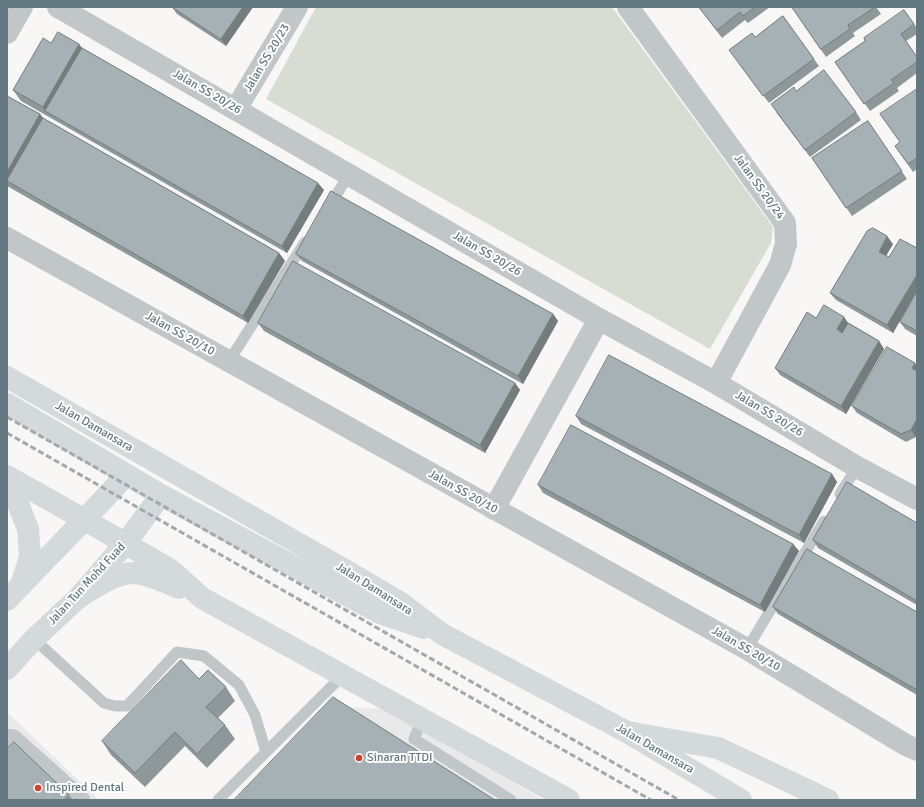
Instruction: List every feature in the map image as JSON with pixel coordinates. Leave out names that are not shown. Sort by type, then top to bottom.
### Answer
[{"type":"main road","name":"Jalan Damansara","points":[[7,378],[352,574],[401,603],[442,634],[627,732],[741,800]]},
{"type":"main road","points":[[7,404],[161,495],[380,613],[442,634]]},
{"type":"main road","points":[[14,593],[85,520],[126,475]]},
{"type":"main road","points":[[7,476],[171,570],[202,598]]},
{"type":"main road","points":[[7,481],[18,501],[28,529],[30,558],[14,593]]},
{"type":"main road","name":"Jalan Tun Mohd Fuad","points":[[7,669],[34,638],[79,597],[126,544],[161,495]]},
{"type":"main road","points":[[79,597],[114,577],[133,573],[154,577],[202,598],[569,800]]},
{"type":"main road","points":[[627,732],[718,748],[828,800]]},
{"type":"street","points":[[7,33],[22,7]]},
{"type":"street","name":"Jalan SS 20/26","points":[[58,7],[599,319],[716,383],[857,467],[917,499]]},
{"type":"street","name":"Jalan SS 20/23","points":[[236,109],[297,7]]},
{"type":"street","name":"Jalan SS 20/24","points":[[628,7],[785,223],[786,244],[780,265],[716,383]]},
{"type":"street","name":"Jalan SS 20/10","points":[[7,238],[747,649],[906,745],[917,750]]},
{"type":"street","points":[[494,509],[599,319]]},
{"type":"street","points":[[7,740],[12,740],[79,800]]},
{"type":"lane","points":[[323,215],[349,174]]},
{"type":"lane","points":[[229,362],[310,235]]},
{"type":"lane","points":[[837,500],[857,467]]},
{"type":"lane","points":[[747,649],[828,514]]},
{"type":"lane","points":[[34,638],[104,703],[115,706],[126,706],[177,652],[204,656],[238,685],[256,715],[266,752]]},
{"type":"lane","points":[[218,800],[342,676]]},
{"type":"lane","points":[[422,719],[414,739],[511,800]]},
{"type":"shaded area","points":[[316,7],[612,7],[773,227],[771,243],[710,349],[266,99]]},
{"type":"shaded area","name":"Sinaran TTDI","points":[[349,707],[383,709],[544,800],[260,800]]},
{"type":"shaded area","points":[[8,713],[99,800],[7,800]]},
{"type":"building","points":[[172,7],[243,7],[221,39]]},
{"type":"building","points":[[699,7],[755,7],[743,16],[740,12],[717,30]]},
{"type":"building","points":[[792,7],[875,7],[848,25],[850,29],[821,49]]},
{"type":"building","points":[[904,10],[914,24],[901,34],[917,57],[917,62],[891,80],[894,83],[864,104],[835,62],[865,41],[864,38]]},
{"type":"building","points":[[783,16],[814,59],[763,96],[729,50],[752,33],[755,37]]},
{"type":"building","points":[[58,32],[79,44],[43,107],[13,90],[43,38],[51,43]]},
{"type":"building","points":[[82,48],[318,183],[282,246],[45,111]]},
{"type":"building","points":[[824,70],[856,112],[805,150],[771,104],[794,87],[796,91]]},
{"type":"building","points":[[917,89],[917,158],[908,164],[895,146],[900,142],[880,114]]},
{"type":"building","points":[[7,96],[40,114],[7,172]]},
{"type":"building","points":[[43,118],[279,253],[243,316],[7,181]]},
{"type":"building","points":[[868,121],[902,171],[846,208],[812,158]]},
{"type":"building","points":[[331,191],[553,314],[518,376],[296,254]]},
{"type":"building","points":[[873,228],[887,236],[879,252],[889,257],[900,239],[917,248],[917,275],[887,325],[830,293],[867,231]]},
{"type":"building","points":[[293,261],[515,383],[480,445],[258,323]]},
{"type":"building","points":[[917,291],[917,331],[900,322]]},
{"type":"building","points":[[824,305],[844,317],[837,329],[842,333],[848,323],[879,341],[841,406],[775,368],[807,312],[816,318]]},
{"type":"building","points":[[887,347],[915,363],[912,368],[917,371],[917,419],[911,430],[901,434],[852,406]]},
{"type":"building","points":[[609,355],[832,474],[799,535],[576,416]]},
{"type":"building","points":[[571,425],[793,544],[760,605],[538,485]]},
{"type":"building","points":[[847,482],[917,523],[917,601],[813,540]]},
{"type":"building","points":[[807,549],[917,612],[917,690],[773,607]]},
{"type":"building","points":[[181,660],[199,679],[208,670],[226,687],[206,707],[225,725],[197,754],[175,732],[135,773],[102,741]]},
{"type":"building","name":"Sinaran TTDI","points":[[333,697],[495,800],[234,800]]},
{"type":"building","name":"Inspired Dental","points":[[14,742],[69,795],[64,800],[7,800],[7,749]]},
{"type":"railway","points":[[7,417],[679,800]]},
{"type":"railway","points":[[7,433],[651,800]]},
{"type":"place","name":"Sinaran TTDI","points":[[359,758]]},
{"type":"place","name":"Inspired Dental","points":[[38,788]]}]
